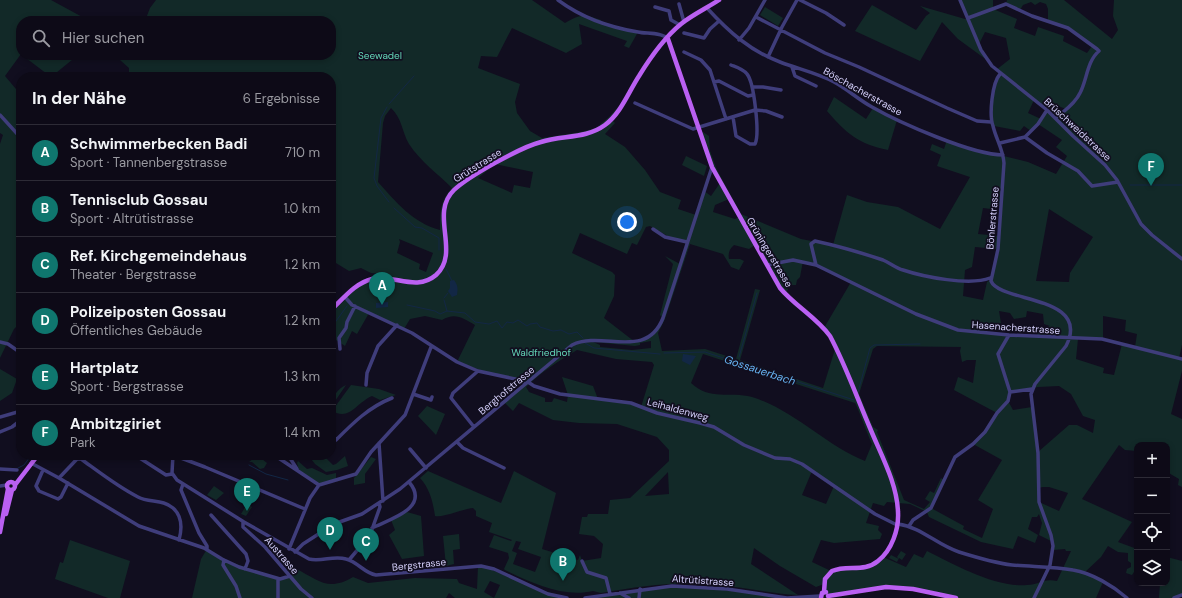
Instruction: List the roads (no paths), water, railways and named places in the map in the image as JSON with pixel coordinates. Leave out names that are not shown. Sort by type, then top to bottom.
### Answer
[{"type":"main road","points":[[668,39],[682,23],[707,8],[712,2],[719,0]]},
{"type":"main road","name":"Grüningerstrasse","points":[[668,39],[712,167],[780,288],[824,328],[836,346],[889,472],[897,503],[898,525],[892,542],[881,559],[865,568],[832,571],[825,578],[824,592]]},
{"type":"main road","name":"Grütstrasse","points":[[336,305],[360,285],[371,280],[385,278],[404,282],[420,282],[434,276],[442,268],[445,259],[446,243],[443,212],[447,198],[454,190],[465,182],[524,148],[552,139],[589,133],[604,125],[620,108],[638,76],[668,39]]},
{"type":"main road","points":[[0,532],[11,486],[34,460]]},
{"type":"main road","points":[[820,597],[824,592],[828,597],[886,587],[913,589],[956,598]]},
{"type":"street","points":[[558,0],[581,15],[594,21],[638,32],[663,36],[668,39]]},
{"type":"street","points":[[739,40],[756,17],[764,0]]},
{"type":"street","points":[[768,57],[781,30],[799,0],[826,13],[844,25]]},
{"type":"street","points":[[960,0],[984,55],[1000,74]]},
{"type":"street","points":[[655,7],[669,12],[671,20],[682,23],[679,4]]},
{"type":"street","points":[[968,18],[1006,4],[1032,16],[1068,28],[1098,49],[1099,52],[1092,59],[1079,94],[1071,105],[1056,118]]},
{"type":"street","name":"Böschacherstrasse","points":[[707,8],[739,40],[768,57],[825,78],[873,108],[897,120],[967,147],[995,155],[1003,155]]},
{"type":"street","points":[[756,17],[825,53],[978,121],[991,122]]},
{"type":"street","points":[[684,33],[704,38],[710,29],[719,21]]},
{"type":"street","points":[[684,52],[703,62],[710,70],[726,119]]},
{"type":"street","points":[[731,65],[742,70],[748,75],[752,87],[756,110],[756,142],[753,144],[736,136],[733,117]]},
{"type":"street","points":[[792,67],[795,76],[816,86]]},
{"type":"street","name":"Brüschweidstrasse","points":[[1000,74],[1047,110],[1073,136],[1106,165],[1118,182],[1141,224],[1152,235],[1182,259]]},
{"type":"street","name":"Bönlerstrasse","points":[[990,278],[998,249],[1004,163],[1000,143],[991,122],[995,83],[1000,74]]},
{"type":"street","points":[[714,82],[719,81],[748,96],[753,96]]},
{"type":"street","points":[[752,87],[780,90]]},
{"type":"street","points":[[635,103],[691,128],[698,128],[756,110],[766,111],[782,117]]},
{"type":"street","points":[[1000,143],[1025,137],[1038,124],[1047,110]]},
{"type":"street","points":[[0,115],[16,133]]},
{"type":"street","points":[[1025,137],[1046,153],[1078,171],[1092,186],[1118,182]]},
{"type":"street","name":"Berghofstrasse","points":[[295,552],[303,544],[334,524],[359,516],[409,482],[566,350],[576,344],[590,340],[635,342],[653,332],[663,318],[712,167]]},
{"type":"street","points":[[653,229],[665,237],[687,242]]},
{"type":"street","points":[[816,264],[812,244],[815,241],[884,261],[909,272],[957,281],[974,280],[980,282],[990,278],[992,284],[998,289],[1038,300],[1056,309],[1068,323],[1069,339],[1063,350],[1032,389],[1031,400],[1038,453],[1039,502],[1053,542],[1049,568],[1034,598]]},
{"type":"street","name":"Hasenacherstrasse","points":[[767,266],[793,260],[816,264],[931,320],[972,333],[1069,339],[1102,339],[1182,359]]},
{"type":"street","points":[[340,349],[339,338],[346,328],[354,306],[345,297]]},
{"type":"street","name":"Leihaldenweg","points":[[354,306],[397,325],[431,346],[478,371],[520,380],[560,394],[631,403],[659,414],[714,427],[744,445],[775,458],[790,459],[802,464],[879,517],[898,525],[909,526],[956,551],[1010,565],[1080,572],[1114,588],[1127,598]]},
{"type":"street","points":[[373,347],[378,346],[397,325]]},
{"type":"street","points":[[909,526],[913,520],[931,508],[952,461],[985,432],[997,413],[1008,401],[1010,392],[998,354],[1009,335]]},
{"type":"street","points":[[1,341],[16,349]]},
{"type":"street","points":[[366,385],[367,373],[378,351],[378,346]]},
{"type":"street","points":[[289,549],[306,509],[319,485],[355,475],[379,442],[405,415],[431,346]]},
{"type":"street","points":[[474,427],[451,398],[453,393],[478,371]]},
{"type":"street","points":[[1010,392],[1032,389]]},
{"type":"street","points":[[413,394],[431,400],[432,397]]},
{"type":"street","points":[[336,440],[363,414],[375,405],[392,398]]},
{"type":"street","points":[[0,417],[16,412]]},
{"type":"street","points":[[0,432],[12,428],[16,424]]},
{"type":"street","points":[[173,460],[172,474],[176,479],[243,522],[289,549],[316,561],[340,558],[349,560],[370,536],[380,507],[379,442]]},
{"type":"street","points":[[456,442],[463,448],[504,468]]},
{"type":"street","points":[[410,449],[426,468]]},
{"type":"street","points":[[371,452],[380,456]]},
{"type":"street","points":[[59,478],[76,460]]},
{"type":"street","points":[[82,460],[138,497],[161,502],[172,508],[177,514],[180,524],[181,532],[179,540]]},
{"type":"street","points":[[144,460],[166,475],[172,474]]},
{"type":"street","points":[[188,460],[306,509]]},
{"type":"street","points":[[281,460],[319,485]]},
{"type":"street","points":[[290,460],[300,473]]},
{"type":"street","points":[[31,463],[68,483],[139,526],[207,549],[224,560],[245,569],[278,579],[283,579],[290,576]]},
{"type":"street","points":[[0,469],[17,470]]},
{"type":"street","points":[[43,470],[36,486],[39,491],[58,499],[61,497],[68,483]]},
{"type":"street","points":[[372,528],[410,508],[415,500],[415,492],[409,482]]},
{"type":"street","points":[[183,484],[181,490],[207,549]]},
{"type":"street","points":[[0,486],[11,486]]},
{"type":"street","points":[[210,515],[247,556],[248,561],[245,569]]},
{"type":"street","name":"Austrasse","points":[[243,522],[244,528],[265,546],[303,591],[312,598]]},
{"type":"street","points":[[224,560],[223,565],[236,584],[240,598]]},
{"type":"street","name":"Bergstrasse","points":[[349,560],[366,572],[376,575],[480,566],[494,570],[548,594],[568,598]]},
{"type":"street","points":[[582,562],[584,569],[588,572],[607,579],[610,594]]},
{"type":"street","points":[[278,579],[278,598]]},
{"type":"street","name":"Altrütistrasse","points":[[585,598],[664,586],[727,588],[787,598],[820,597]]},
{"type":"street","points":[[639,598],[640,589]]},
{"type":"street","points":[[620,593],[629,598]]},
{"type":"street","points":[[1174,598],[1182,595]]},
{"type":"water","points":[[454,280],[458,289],[457,295],[452,297],[448,291],[450,288],[450,281]]},
{"type":"water","points":[[388,302],[388,307],[376,308],[376,303]]},
{"type":"water","points":[[683,354],[696,356],[690,365],[682,361]]},
{"type":"waterway","points":[[389,104],[414,76]]},
{"type":"waterway","points":[[387,107],[381,118],[374,178],[377,186],[389,202]]},
{"type":"waterway","points":[[1130,185],[1182,185]]},
{"type":"waterway","points":[[394,208],[415,227],[422,228],[439,238],[439,250]]},
{"type":"waterway","points":[[446,269],[452,281]]},
{"type":"waterway","points":[[444,298],[448,293]]},
{"type":"waterway","points":[[739,357],[757,293]]},
{"type":"waterway","points":[[444,300],[447,311]]},
{"type":"waterway","name":"Gossauerbach","points":[[407,305],[435,311],[440,314],[447,311],[465,313],[475,322],[489,324],[497,321],[502,328],[507,322],[513,323],[518,320],[527,326],[537,323],[540,327],[553,331],[561,330],[569,334],[577,332],[583,338]]},
{"type":"waterway","name":"Gossauerbach","points":[[336,321],[347,306]]},
{"type":"waterway","name":"Gossauerbach","points":[[585,343],[594,348],[660,354]]},
{"type":"waterway","name":"Gossauerbach","points":[[858,392],[870,348],[874,345],[920,344]]},
{"type":"waterway","name":"Gossauerbach","points":[[664,353],[705,352],[854,400]]},
{"type":"waterway","name":"Gossauerbach","points":[[18,468],[24,465],[28,460]]},
{"type":"waterway","points":[[249,465],[266,474],[288,480]]},
{"type":"place","name":"Ambitzgiriet","points":[[1151,186]]},
{"type":"place","name":"Schwimmerbecken Badi","points":[[382,305]]},
{"type":"place","name":"Hartplatz","points":[[247,511]]},
{"type":"place","name":"Polizeiposten Gossau","points":[[330,550]]},
{"type":"place","name":"Ref. Kirchgemeindehaus","points":[[366,561]]},
{"type":"place","name":"Tennisclub Gossau","points":[[563,581]]},
{"type":"park label","name":"Seewadel","points":[[380,55]]},
{"type":"park label","name":"Waldfriedhof","points":[[541,352]]}]
